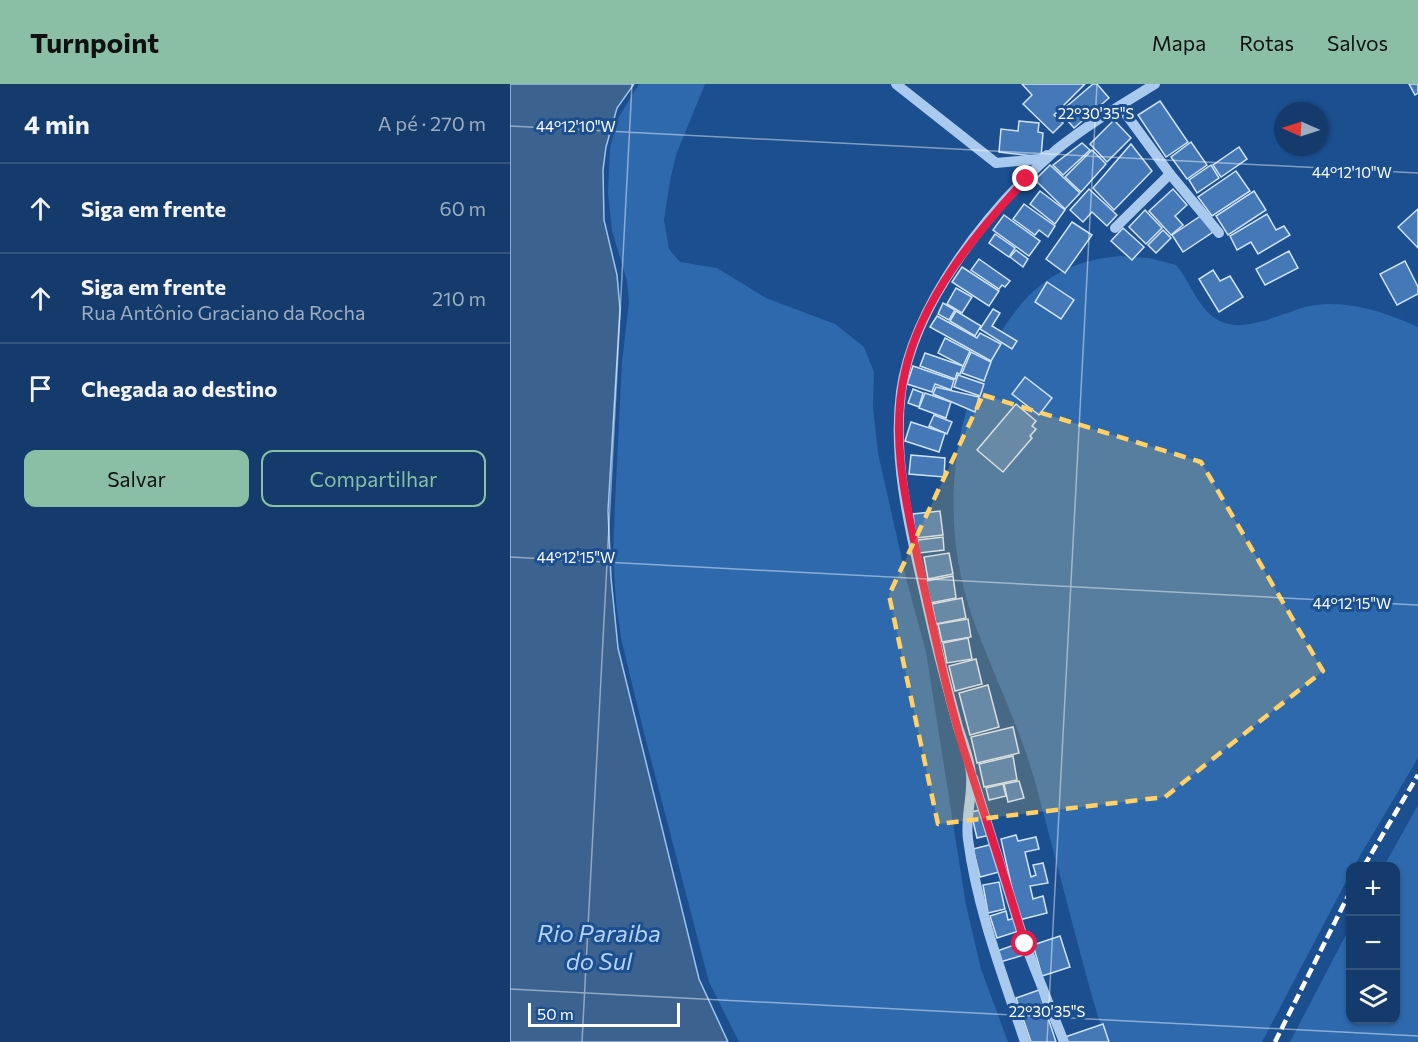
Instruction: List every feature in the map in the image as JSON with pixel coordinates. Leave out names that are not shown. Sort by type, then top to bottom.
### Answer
[{"type":"street","points":[[896,84],[996,163],[1040,159],[1155,84]]},
{"type":"street","points":[[1120,106],[1170,174],[1219,233]]},
{"type":"street","points":[[1064,1042],[1025,944],[984,806],[972,775],[931,621],[901,473],[901,394],[911,351],[928,312],[947,278],[999,208],[1065,144]]},
{"type":"street","points":[[1115,228],[1170,174]]},
{"type":"street","points":[[972,775],[966,816],[977,890],[1026,1042]]},
{"type":"highlighted area","points":[[983,395],[1201,462],[1323,671],[1165,797],[938,824],[889,595]]},
{"type":"shaded area","points":[[639,84],[705,84],[676,155],[670,181],[664,220],[669,249],[680,262],[717,268],[766,298],[835,324],[864,347],[874,372],[873,407],[878,453],[907,582],[926,652],[966,905],[981,969],[1008,1042],[739,1042],[709,982],[642,725],[621,638],[616,602],[613,556],[615,503],[622,362],[629,302],[627,281],[612,231],[608,193],[610,149],[617,120]]},
{"type":"shaded area","points":[[1121,256],[1149,258],[1176,265],[1205,309],[1218,320],[1229,324],[1253,323],[1315,305],[1341,304],[1368,309],[1418,327],[1418,758],[1356,862],[1346,862],[1346,882],[1262,1042],[1107,1042],[1090,989],[1036,785],[1014,721],[972,616],[962,582],[956,546],[955,475],[968,405],[980,372],[996,340],[1033,292],[1062,271],[1099,259]]},
{"type":"shaded area","points":[[1418,805],[1418,1042],[1290,1042],[1346,935],[1346,1024],[1400,1024],[1400,862],[1386,862]]},
{"type":"water","name":"Rio Paraiba do Sul","points":[[510,84],[634,84],[617,108],[606,147],[603,170],[604,220],[617,275],[620,309],[608,511],[611,578],[618,648],[699,979],[728,1042],[510,1042]]},
{"type":"building","points":[[1022,84],[1085,84],[1054,115],[1063,123],[1053,133],[1023,104],[1032,95]]},
{"type":"building","points":[[1093,84],[1097,84],[1109,98],[1074,128],[1060,112]]},
{"type":"building","points":[[1409,84],[1418,84],[1418,93],[1415,95]]},
{"type":"building","points":[[1160,101],[1188,142],[1166,157],[1138,115]]},
{"type":"building","points":[[1114,120],[1131,138],[1107,162],[1090,144]]},
{"type":"building","points":[[1019,121],[1039,123],[1038,132],[1043,133],[1041,157],[999,152],[1001,129],[1018,131]]},
{"type":"building","points":[[1191,142],[1207,165],[1187,179],[1171,157]]},
{"type":"building","points":[[1082,143],[1090,150],[1063,175],[1053,165]]},
{"type":"building","points":[[1131,144],[1152,171],[1114,210],[1093,188]]},
{"type":"building","points":[[1239,147],[1247,159],[1221,177],[1213,165]]},
{"type":"building","points":[[1092,150],[1106,164],[1081,192],[1065,177]]},
{"type":"building","points":[[1050,165],[1080,193],[1065,209],[1035,180]]},
{"type":"building","points":[[1211,165],[1219,178],[1197,193],[1189,180]]},
{"type":"building","points":[[1236,171],[1250,191],[1212,216],[1198,197]]},
{"type":"building","points":[[1089,189],[1117,215],[1107,226],[1092,212],[1083,222],[1070,210]]},
{"type":"building","points":[[1173,189],[1187,205],[1175,216],[1183,225],[1171,235],[1149,211]]},
{"type":"building","points":[[1040,191],[1065,210],[1055,224],[1030,204]]},
{"type":"building","points":[[1254,191],[1266,210],[1228,235],[1216,216]]},
{"type":"building","points":[[1024,204],[1055,226],[1048,237],[1039,230],[1035,235],[1013,219]]},
{"type":"building","points":[[1418,209],[1418,248],[1398,227]]},
{"type":"building","points":[[1145,210],[1162,228],[1146,244],[1129,227]]},
{"type":"building","points":[[1267,214],[1276,230],[1284,226],[1290,235],[1258,254],[1251,242],[1237,250],[1230,236]]},
{"type":"building","points":[[1004,215],[1040,241],[1029,256],[993,230]]},
{"type":"building","points":[[1202,215],[1213,232],[1183,252],[1172,235]]},
{"type":"building","points":[[1072,222],[1092,235],[1065,273],[1046,259]]},
{"type":"building","points":[[1123,228],[1144,247],[1132,260],[1111,241]]},
{"type":"building","points":[[1163,230],[1171,238],[1156,253],[1148,245]]},
{"type":"building","points":[[995,234],[1015,248],[1009,257],[989,243]]},
{"type":"building","points":[[1016,250],[1028,259],[1023,267],[1010,257]]},
{"type":"building","points":[[1289,251],[1298,268],[1265,285],[1256,269]]},
{"type":"building","points":[[979,259],[1010,281],[1005,287],[1002,285],[999,289],[971,270]]},
{"type":"building","points":[[1405,261],[1418,287],[1418,294],[1397,305],[1380,274]]},
{"type":"building","points":[[962,267],[999,291],[989,306],[952,282]]},
{"type":"building","points":[[1213,270],[1220,281],[1230,276],[1243,297],[1219,312],[1199,279]]},
{"type":"building","points":[[1047,282],[1074,300],[1061,319],[1035,302]]},
{"type":"building","points":[[956,288],[972,297],[962,313],[947,304]]},
{"type":"building","points":[[943,303],[955,310],[949,320],[938,314]]},
{"type":"building","points":[[993,309],[1000,313],[992,326],[1017,341],[1012,349],[980,329]]},
{"type":"building","points":[[956,311],[981,326],[975,336],[950,321]]},
{"type":"building","points":[[937,316],[977,338],[980,333],[1001,344],[991,361],[930,327]]},
{"type":"building","points":[[945,338],[970,351],[963,366],[938,353]]},
{"type":"building","points":[[971,352],[991,362],[984,381],[962,373]]},
{"type":"building","points":[[925,353],[963,366],[960,374],[957,373],[955,379],[920,366]]},
{"type":"building","points":[[913,366],[954,380],[951,390],[935,384],[932,392],[907,384]]},
{"type":"building","points":[[958,375],[984,384],[980,396],[954,387]]},
{"type":"building","points":[[1025,377],[1052,398],[1039,415],[1012,394]]},
{"type":"building","points":[[936,387],[979,397],[975,412],[933,394]]},
{"type":"building","points":[[913,389],[923,393],[919,407],[908,403]]},
{"type":"building","points":[[925,393],[951,402],[946,418],[919,408]]},
{"type":"building","points":[[1016,404],[1036,421],[1032,426],[1036,429],[1030,436],[1032,438],[1003,472],[977,450]]},
{"type":"building","points":[[934,415],[952,422],[947,434],[929,426]]},
{"type":"building","points":[[911,422],[945,433],[939,452],[905,441]]},
{"type":"building","points":[[911,455],[945,458],[944,477],[909,474]]},
{"type":"building","points":[[940,511],[943,535],[916,538],[913,514]]},
{"type":"building","points":[[943,537],[944,550],[919,553],[918,540]]},
{"type":"building","points":[[949,553],[953,574],[928,579],[924,557]]},
{"type":"building","points":[[953,576],[956,598],[930,603],[926,581]]},
{"type":"building","points":[[962,598],[966,618],[936,624],[932,604]]},
{"type":"building","points":[[968,619],[971,637],[942,642],[938,624]]},
{"type":"building","points":[[968,638],[972,659],[947,663],[943,643]]},
{"type":"building","points":[[976,659],[982,684],[955,691],[949,666]]},
{"type":"building","points":[[988,685],[999,727],[970,735],[959,693]]},
{"type":"building","points":[[1013,727],[1019,753],[977,763],[971,737]]},
{"type":"building","points":[[1013,756],[1017,780],[984,787],[979,764]]},
{"type":"building","points":[[1019,781],[1024,798],[1008,802],[1004,784]]},
{"type":"building","points":[[1003,784],[1006,796],[989,800],[986,788]]},
{"type":"building","points":[[985,809],[990,835],[977,838],[971,812]]},
{"type":"building","points":[[1016,835],[1018,841],[1036,837],[1039,849],[1025,852],[1031,877],[1036,875],[1033,865],[1043,863],[1048,883],[1030,886],[1033,899],[1043,896],[1047,913],[1019,920],[1001,839]]},
{"type":"building","points":[[993,844],[999,872],[980,877],[973,849]]},
{"type":"building","points":[[999,882],[1005,909],[988,913],[983,885]]},
{"type":"building","points":[[1006,911],[1008,920],[1015,918],[1019,931],[997,938],[990,916]]},
{"type":"building","points":[[1060,936],[1070,967],[1042,976],[1033,945]]},
{"type":"building","points":[[1023,942],[1027,954],[1000,962],[997,951]]},
{"type":"building","points":[[1039,990],[1056,1042],[1031,1042],[1016,998]]},
{"type":"building","points":[[1103,1024],[1109,1042],[1066,1042],[1065,1037]]},
{"type":"railway","points":[[1366,862],[1418,775]]},
{"type":"railway","points":[[1275,1042],[1346,900]]},
{"type":"route","points":[[1025,944],[984,806],[972,775],[931,621],[901,473],[900,418],[905,372],[911,351],[928,312],[947,278],[999,208],[1026,179]]}]
